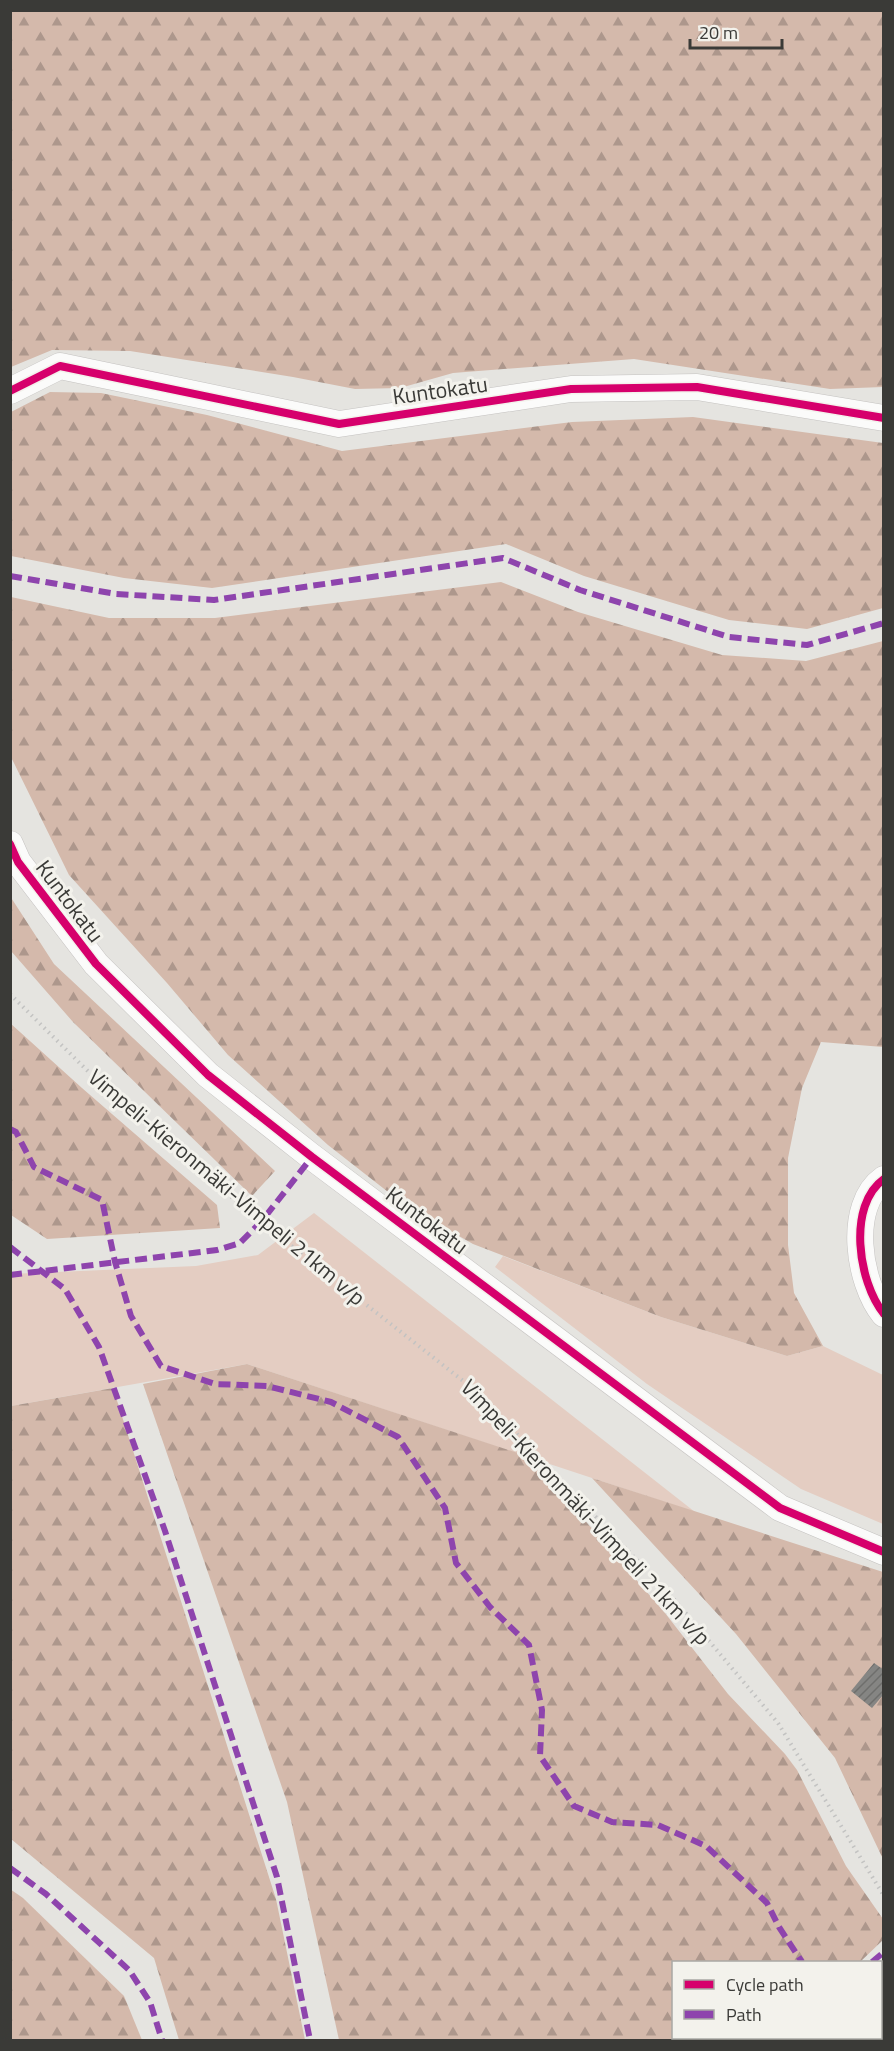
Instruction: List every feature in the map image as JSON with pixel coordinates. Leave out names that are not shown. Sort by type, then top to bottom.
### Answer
[{"type":"street","name":"Kuntokatu","points":[[10,391],[60,366],[339,424],[571,389],[697,387],[884,418]]},
{"type":"street","name":"Kuntokatu","points":[[10,844],[18,862],[96,964],[208,1075],[322,1164],[780,1508],[884,1552]]},
{"type":"street","points":[[884,1179],[873,1186],[859,1225],[862,1264],[877,1305],[884,1314]]},
{"type":"shaded area","points":[[314,1213],[695,1512],[247,1364],[11,1406],[10,1274],[196,1266],[258,1255]]},
{"type":"shaded area","points":[[503,1256],[661,1317],[787,1356],[823,1346],[883,1375],[883,1524],[801,1489],[647,1384],[495,1267]]},
{"type":"green space","points":[[11,10],[883,11],[883,387],[830,389],[634,359],[453,373],[400,388],[355,389],[130,351],[52,350],[11,367]]},
{"type":"green space","points":[[50,392],[101,393],[207,415],[342,451],[572,422],[693,417],[883,443],[883,608],[807,629],[729,620],[584,576],[506,544],[212,588],[124,578],[11,556],[11,412]]},
{"type":"green space","points":[[501,582],[578,612],[722,655],[806,661],[883,641],[883,1047],[821,1042],[802,1088],[788,1158],[788,1245],[794,1293],[823,1346],[787,1356],[661,1317],[473,1244],[406,1206],[328,1145],[228,1055],[167,983],[69,875],[11,757],[11,597],[109,618],[215,618]]},
{"type":"green space","points":[[10,896],[54,964],[275,1171],[252,1196],[73,1022],[11,951]]},
{"type":"green space","points":[[10,1023],[217,1205],[220,1228],[47,1239],[11,1215]]},
{"type":"green space","points":[[247,1364],[530,1457],[665,1613],[728,1694],[785,1754],[797,1770],[846,1866],[883,1919],[883,1940],[861,1961],[672,1961],[672,2039],[778,2039],[777,2040],[339,2040],[287,1802],[143,1384]]},
{"type":"green space","points":[[113,1388],[276,1899],[305,2040],[179,2040],[154,1958],[11,1839],[11,1406]]},
{"type":"green space","points":[[592,1478],[883,1572],[883,1859],[835,1758],[736,1634]]},
{"type":"green space","points":[[10,1889],[23,1898],[124,1996],[142,2040],[11,2040]]},
{"type":"green space","points":[[882,1973],[883,2040],[814,2040],[882,2039]]},
{"type":"building","points":[[874,1663],[884,1670],[884,1694],[872,1708],[851,1691]]},
{"type":"marked path","points":[[10,576],[116,594],[214,600],[503,558],[580,590],[729,637],[807,645],[884,623]]},
{"type":"marked path","points":[[10,1129],[16,1132],[34,1167],[102,1200],[115,1262],[131,1316],[161,1366],[215,1384],[267,1386],[331,1402],[398,1437],[445,1508],[456,1563],[490,1607],[529,1645],[542,1710],[540,1756],[574,1806],[612,1822],[658,1825],[706,1846],[767,1903],[779,1927],[801,1961]]},
{"type":"marked path","points":[[10,1275],[217,1250],[240,1243],[261,1222],[312,1157]]},
{"type":"marked path","points":[[10,1247],[65,1289],[99,1347],[165,1531],[277,1877],[310,2040]]},
{"type":"marked path","points":[[10,1868],[46,1894],[129,1970],[150,2002],[162,2040]]},
{"type":"marked path","points":[[873,1961],[884,1952]]},
{"type":"cycle path","points":[[10,391],[60,366],[339,424],[571,389],[697,387],[884,418]]},
{"type":"cycle path","points":[[10,844],[18,862],[96,964],[208,1075],[312,1157],[780,1508],[884,1552]]},
{"type":"cycle path","points":[[884,1179],[872,1191],[865,1207],[860,1244],[868,1283],[884,1314]]}]
